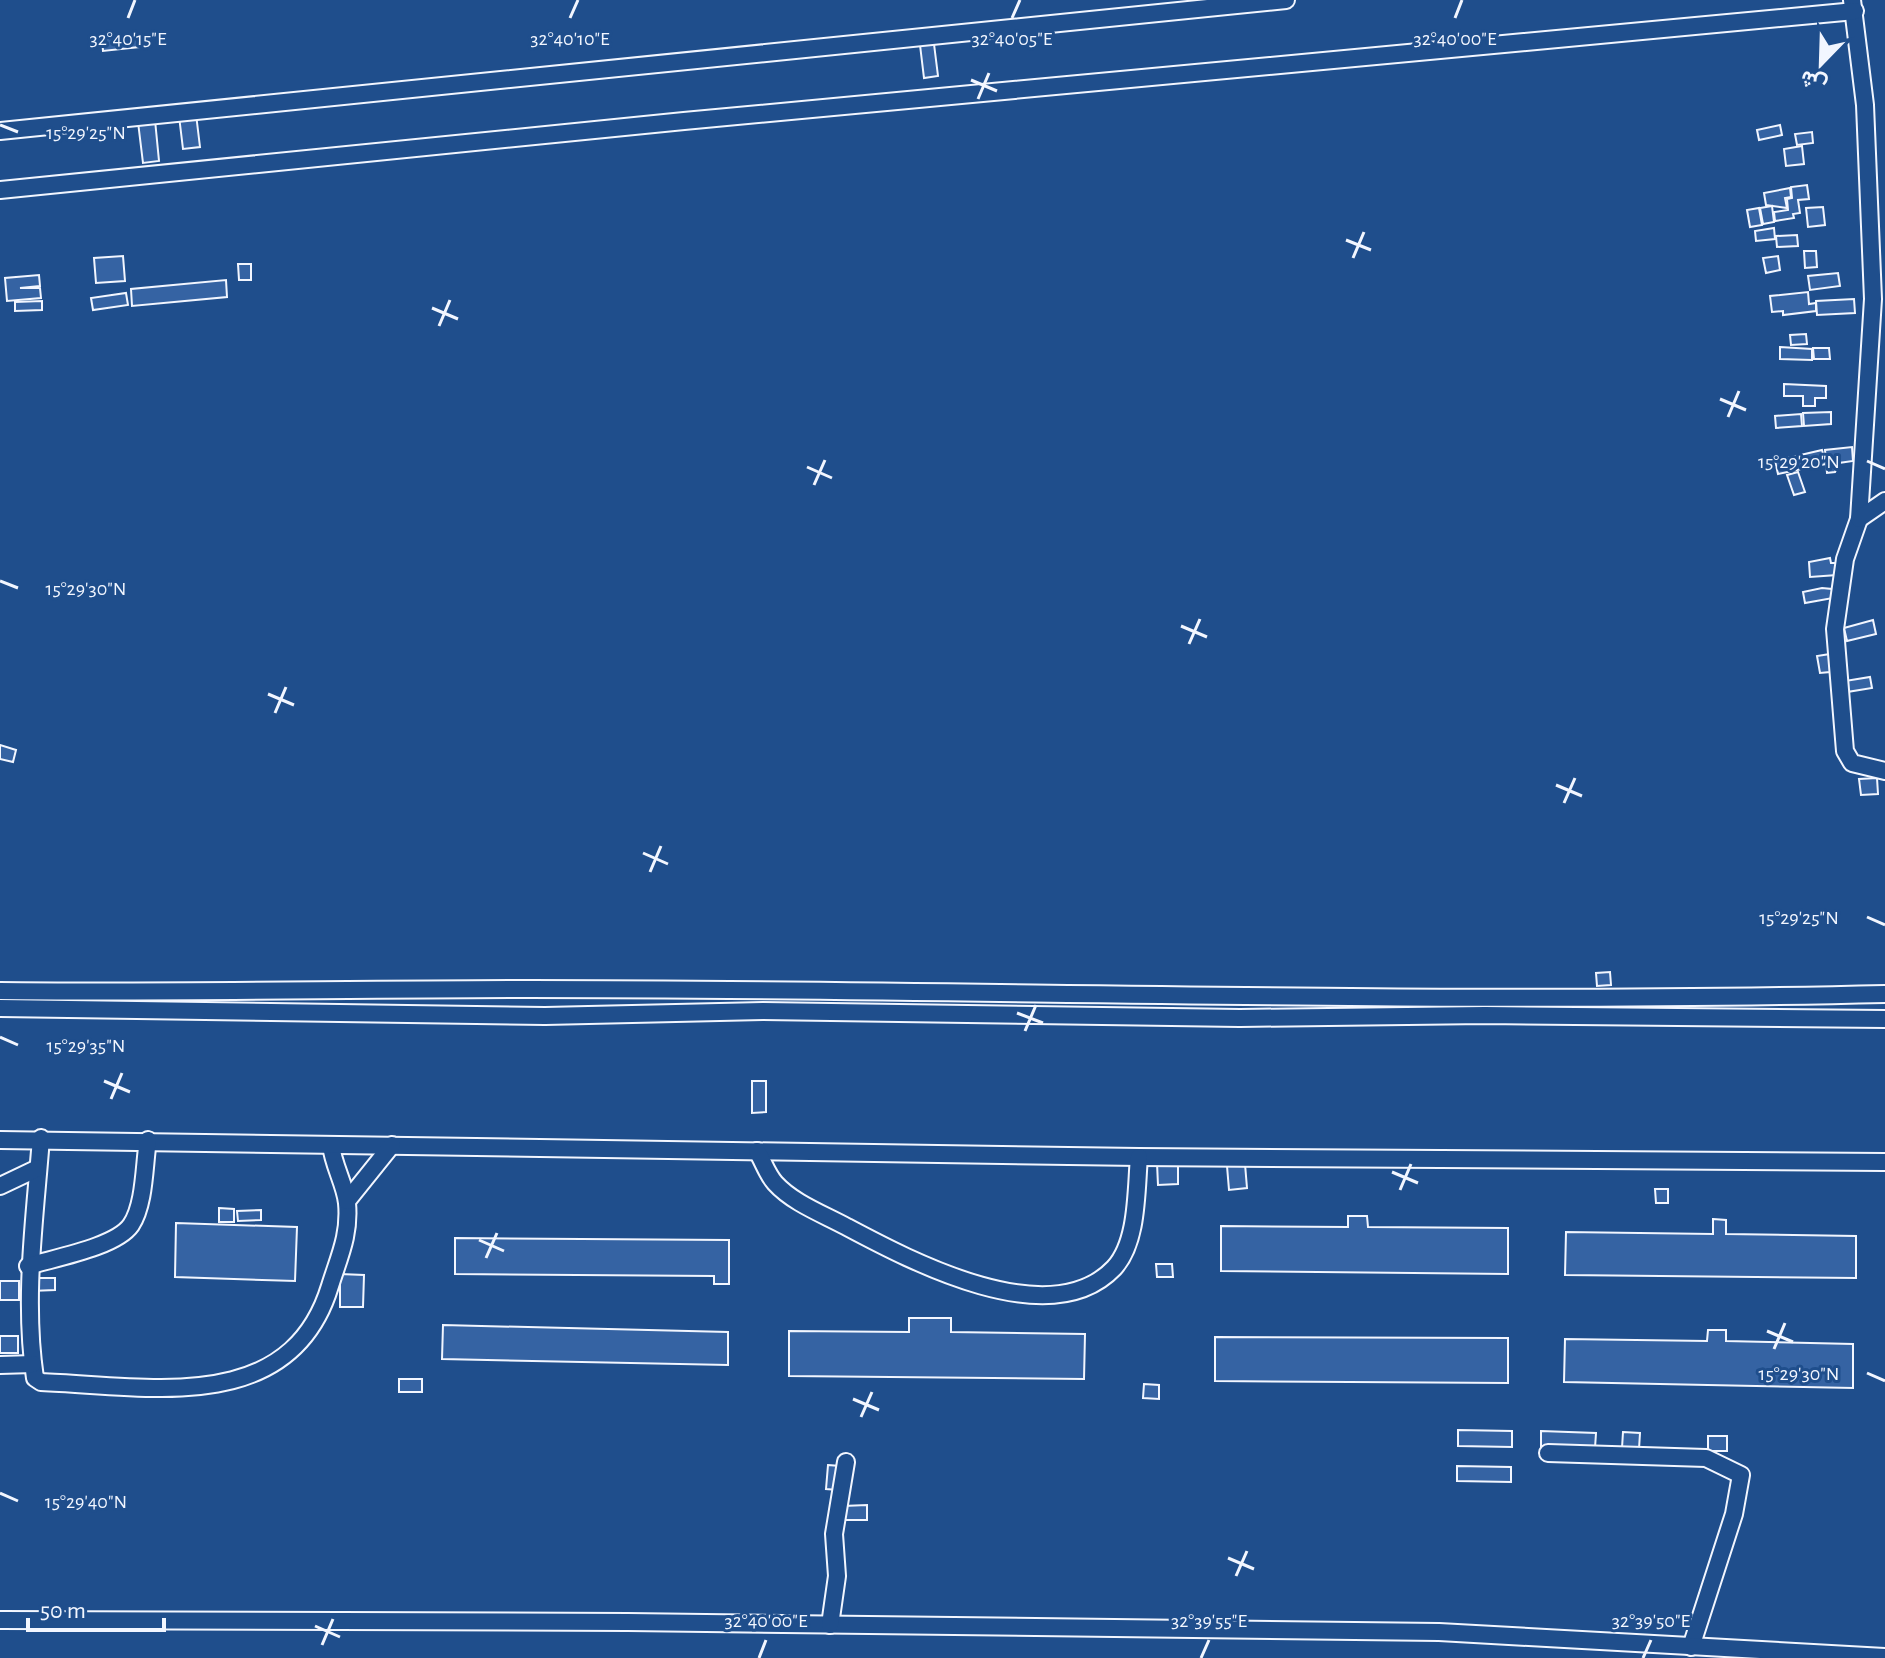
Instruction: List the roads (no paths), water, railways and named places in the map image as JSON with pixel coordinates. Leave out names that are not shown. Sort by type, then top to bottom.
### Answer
[{"type":"street","points":[[0,131],[1286,0]]},
{"type":"street","points":[[0,190],[1853,6],[1865,105],[1873,299],[1859,519],[1845,559],[1835,629],[1841,728],[1852,763],[1885,771]]},
{"type":"street","points":[[1859,519],[1885,501]]},
{"type":"street","points":[[0,991],[218,993],[531,989],[1549,998],[1885,994]]},
{"type":"street","points":[[0,1008],[545,1016],[779,1011],[1240,1018],[1485,1015],[1885,1019]]},
{"type":"street","points":[[41,1138],[36,1228],[28,1266],[35,1378],[41,1382],[184,1388],[232,1383],[253,1375],[298,1343],[326,1307],[347,1237],[347,1201],[333,1166],[331,1145]]},
{"type":"street","points":[[0,1140],[41,1138],[1139,1157],[1885,1162]]},
{"type":"street","points":[[28,1266],[109,1242],[130,1227],[136,1215],[148,1140]]},
{"type":"street","points":[[347,1201],[392,1145]]},
{"type":"street","points":[[757,1151],[773,1181],[792,1197],[871,1239],[962,1280],[1039,1295],[1076,1290],[1101,1280],[1116,1266],[1127,1245],[1139,1157]]},
{"type":"street","points":[[0,1186],[38,1168]]},
{"type":"street","points":[[0,1365],[33,1364]]},
{"type":"street","points":[[1548,1453],[1706,1458],[1741,1475],[1734,1514],[1691,1647]]},
{"type":"street","points":[[830,1625],[837,1576],[834,1534],[846,1462]]},
{"type":"street","points":[[0,1620],[1439,1632],[1885,1657]]}]
